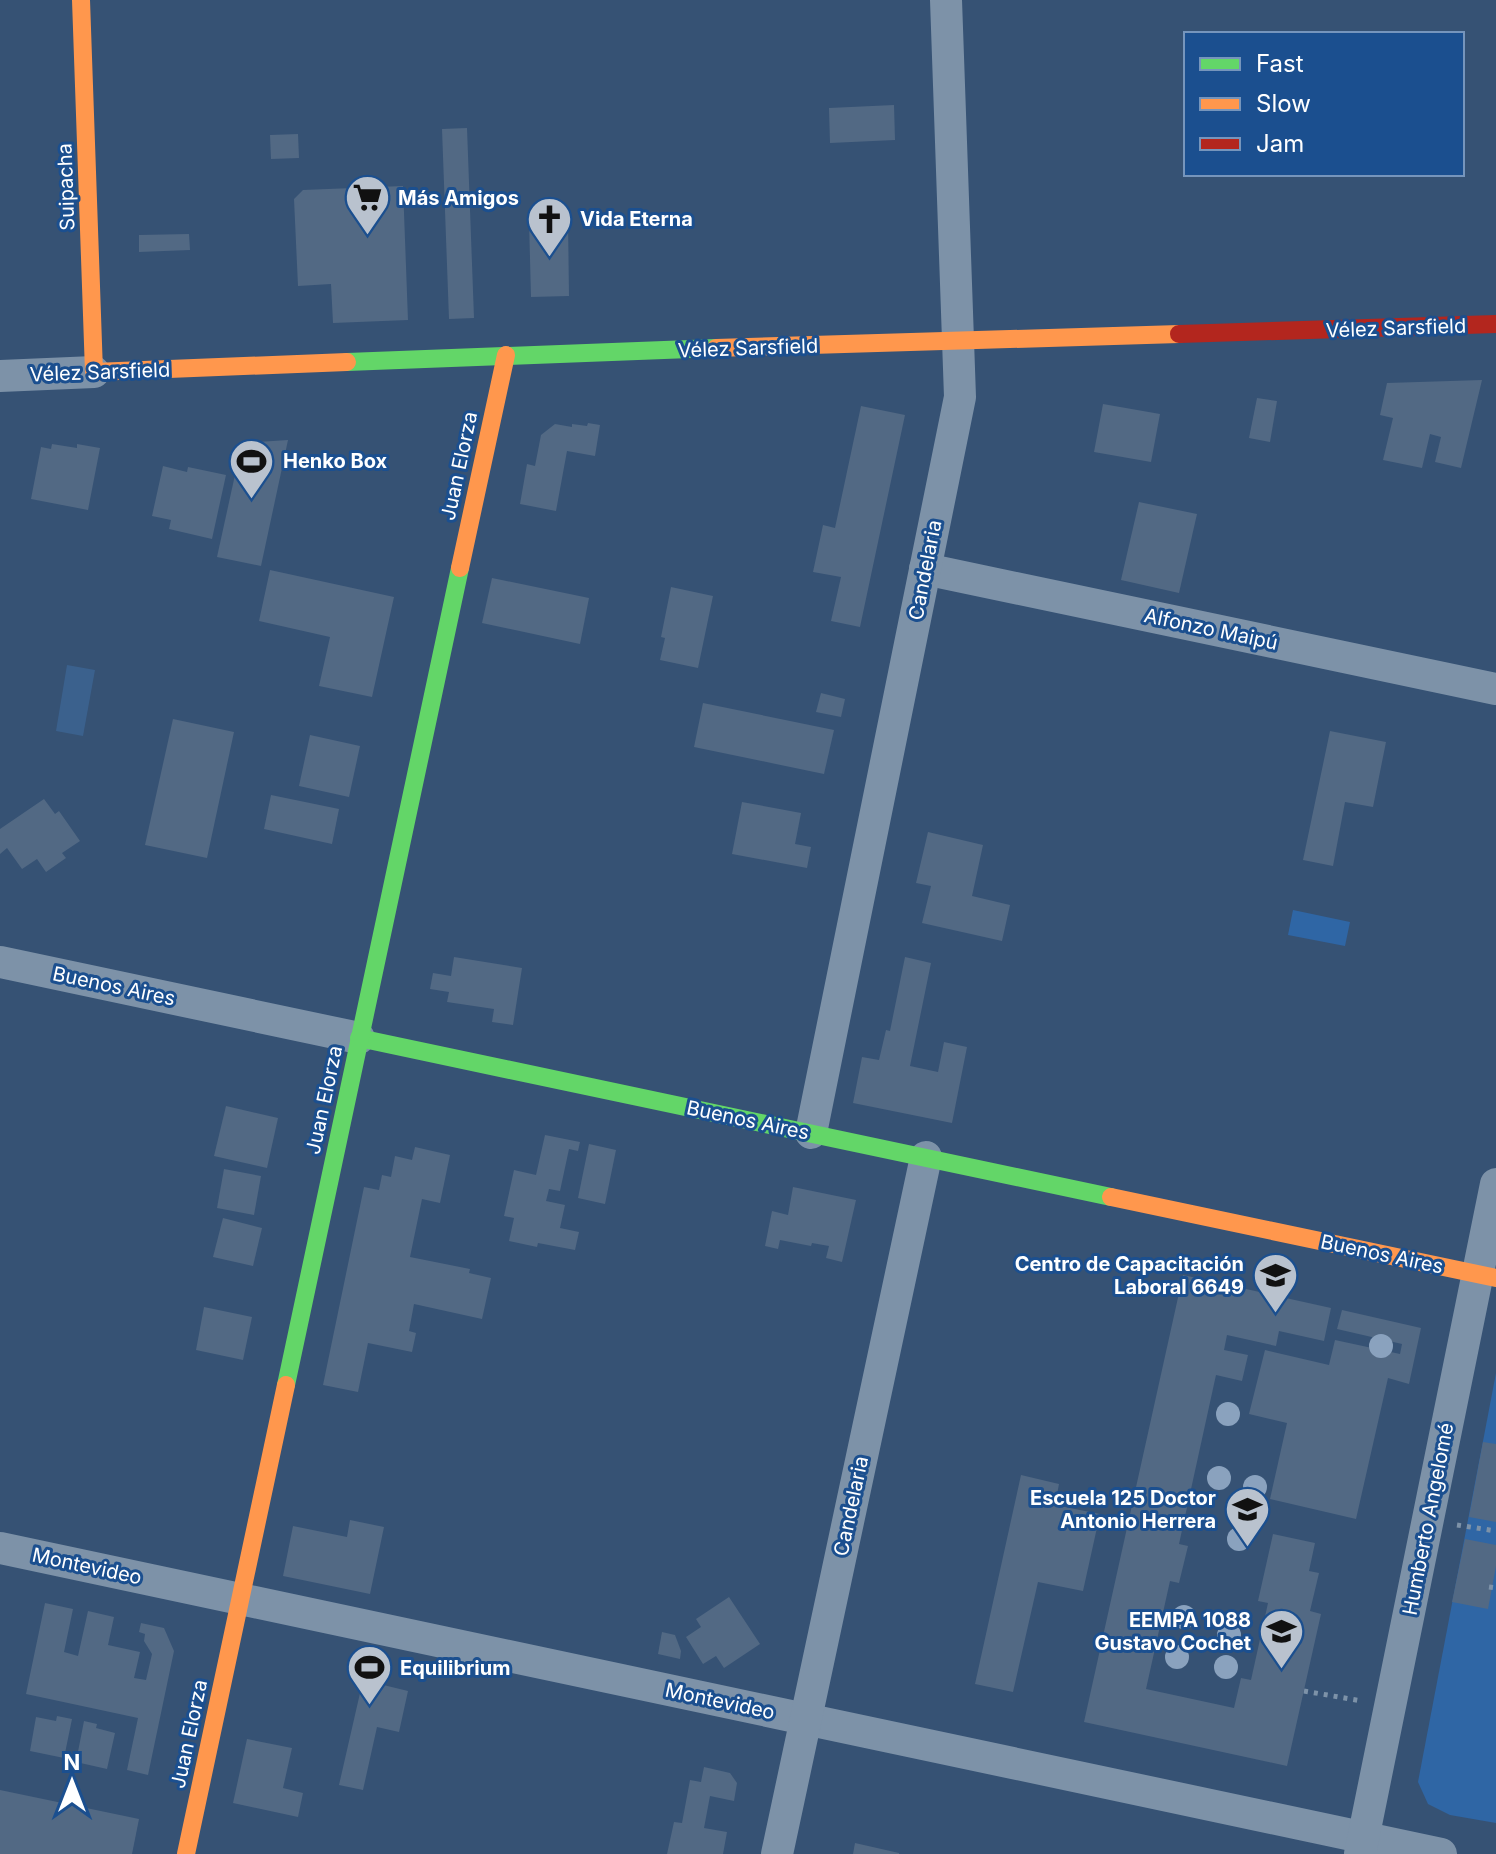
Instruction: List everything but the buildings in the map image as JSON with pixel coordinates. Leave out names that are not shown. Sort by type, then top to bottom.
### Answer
[{"type":"main road","name":"Suipacha","points":[[81,0],[94,372]]},
{"type":"main road","name":"Vélez Sarsfield","points":[[94,372],[506,355],[1496,324]]},
{"type":"main road","name":"Juan Elorza","points":[[186,1854],[506,355]]},
{"type":"main road","name":"Buenos Aires","points":[[359,1038],[1487,1276]]},
{"type":"street","name":"Candelaria","points":[[811,1133],[960,397],[946,0]]},
{"type":"street","name":"Vélez Sarsfield","points":[[0,376],[94,372]]},
{"type":"street","name":"Alfonzo Maipú","points":[[925,569],[1496,689]]},
{"type":"street","name":"Buenos Aires","points":[[0,962],[359,1038]]},
{"type":"street","name":"Candelaria","points":[[777,1854],[926,1157]]},
{"type":"street","name":"Humberto Angelomé","points":[[1362,1846],[1390,1706],[1487,1276],[1496,1184]]},
{"type":"street","name":"Montevideo","points":[[0,1548],[806,1719],[1362,1846],[1441,1854]]},
{"type":"path","points":[[1304,1691],[1390,1706]]},
{"type":"shaded area","points":[[67,665],[95,670],[83,736],[56,731]]},
{"type":"shaded area","points":[[1293,910],[1350,922],[1345,946],[1288,935]]},
{"type":"shaded area","points":[[1496,1373],[1496,1823],[1450,1815],[1428,1804],[1418,1782]]},
{"type":"traffic: fast","points":[[347,362],[716,348]]},
{"type":"traffic: fast","points":[[286,1385],[460,568]]},
{"type":"traffic: fast","points":[[359,1038],[1111,1197]]},
{"type":"traffic: slow","points":[[81,0],[94,372],[347,362]]},
{"type":"traffic: slow","points":[[716,348],[1179,334]]},
{"type":"traffic: slow","points":[[460,568],[506,355]]},
{"type":"traffic: slow","points":[[1111,1197],[1496,1278]]},
{"type":"traffic: slow","points":[[186,1854],[286,1385]]},
{"type":"traffic: jam","points":[[1179,334],[1496,324]]},
{"type":"place","name":"Más Amigos","points":[[367,237]]},
{"type":"place","name":"Vida Eterna","points":[[549,258]]},
{"type":"place","name":"Henko Box","points":[[252,500]]},
{"type":"place","name":"Centro de Capacitación Laboral 6649","points":[[1275,1314]]},
{"type":"place","name":"Escuela 125 Doctor Antonio Herrera","points":[[1247,1548]]},
{"type":"place","name":"EEMPA 1088 Gustavo Cochet","points":[[1282,1670]]},
{"type":"place","name":"Equilibrium","points":[[369,1707]]}]
